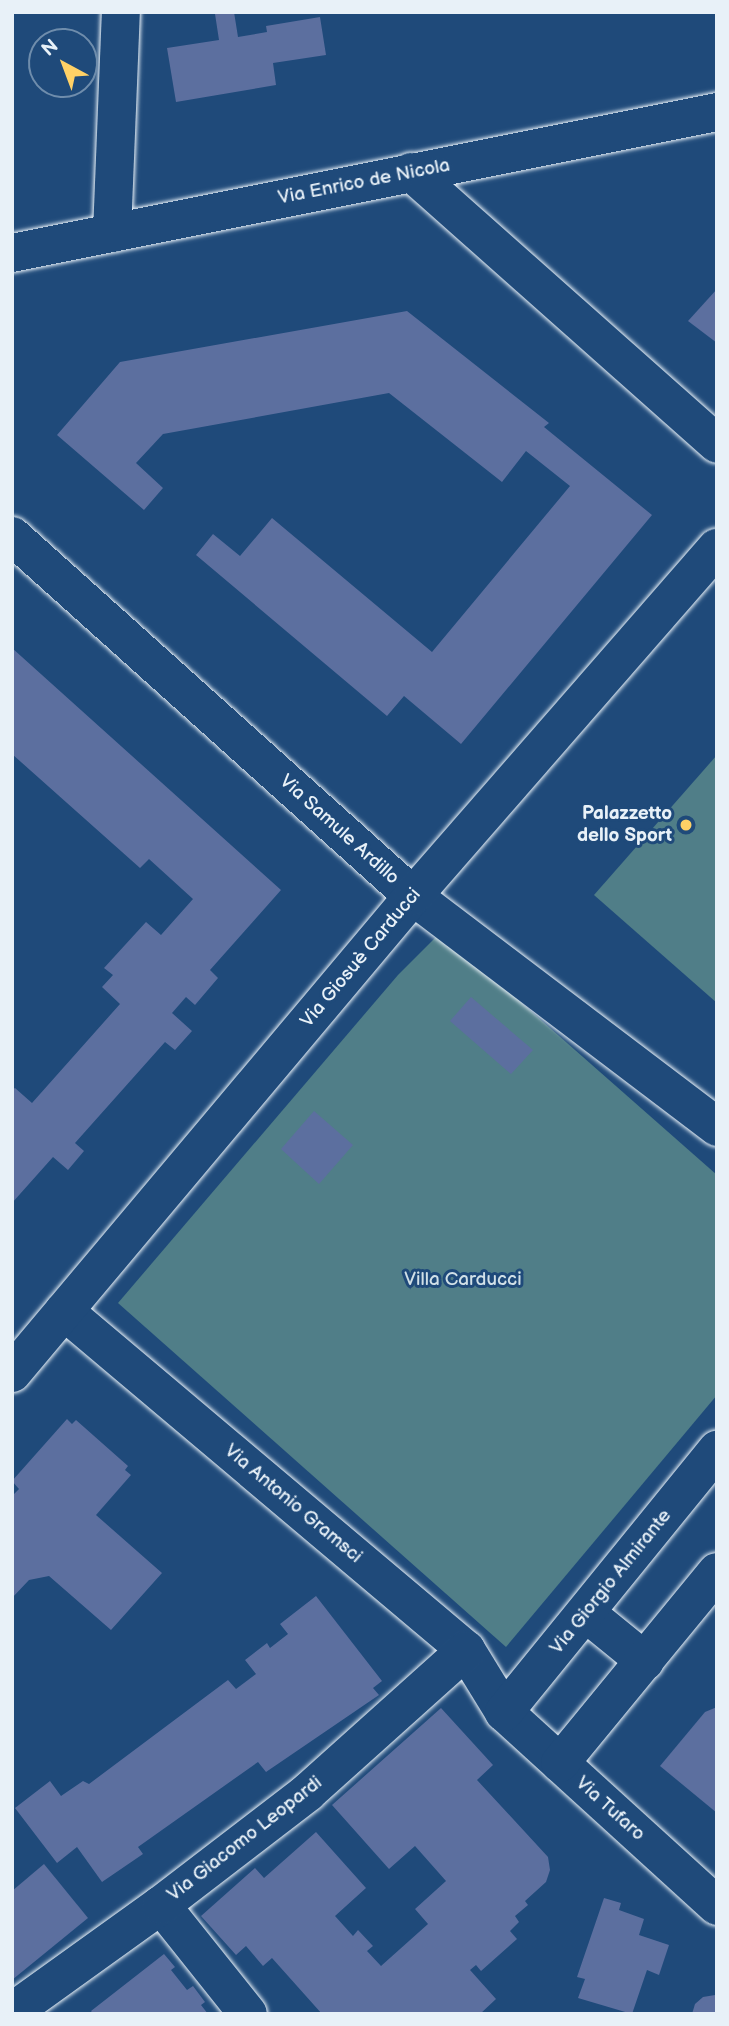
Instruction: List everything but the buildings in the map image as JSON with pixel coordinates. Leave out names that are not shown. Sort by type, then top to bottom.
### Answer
[{"type":"street","points":[[112,233],[121,12]]},
{"type":"street","name":"Via Enrico de Nicola","points":[[12,253],[717,112]]},
{"type":"street","points":[[411,172],[717,444]]},
{"type":"street","name":"Via Samule Ardillo","points":[[12,536],[413,896],[717,1127]]},
{"type":"street","name":"Via Giosuè Carducci","points":[[12,1373],[413,896],[717,548]]},
{"type":"street","name":"Via Antonio Gramsci","points":[[64,1311],[466,1650],[504,1712]]},
{"type":"street","name":"Via Giorgio Almirante","points":[[504,1712],[717,1450]]},
{"type":"street","points":[[560,1763],[717,1572]]},
{"type":"street","points":[[586,1613],[645,1661]]},
{"type":"street","name":"Via Giacomo Leopardi","points":[[12,2012],[161,1905],[308,1792],[466,1650]]},
{"type":"street","name":"Via Tufaro","points":[[504,1712],[717,1906]]},
{"type":"street","points":[[161,1905],[248,2014]]},
{"type":"green space","name":"Palazzetto dello Sport","points":[[717,755],[717,1003],[594,895]]},
{"type":"green space","name":"Villa Carducci","points":[[441,932],[717,1175],[717,1395],[506,1647],[118,1303],[398,975]]},
{"type":"place","name":"Palazzetto dello Sport","points":[[686,825]]}]
